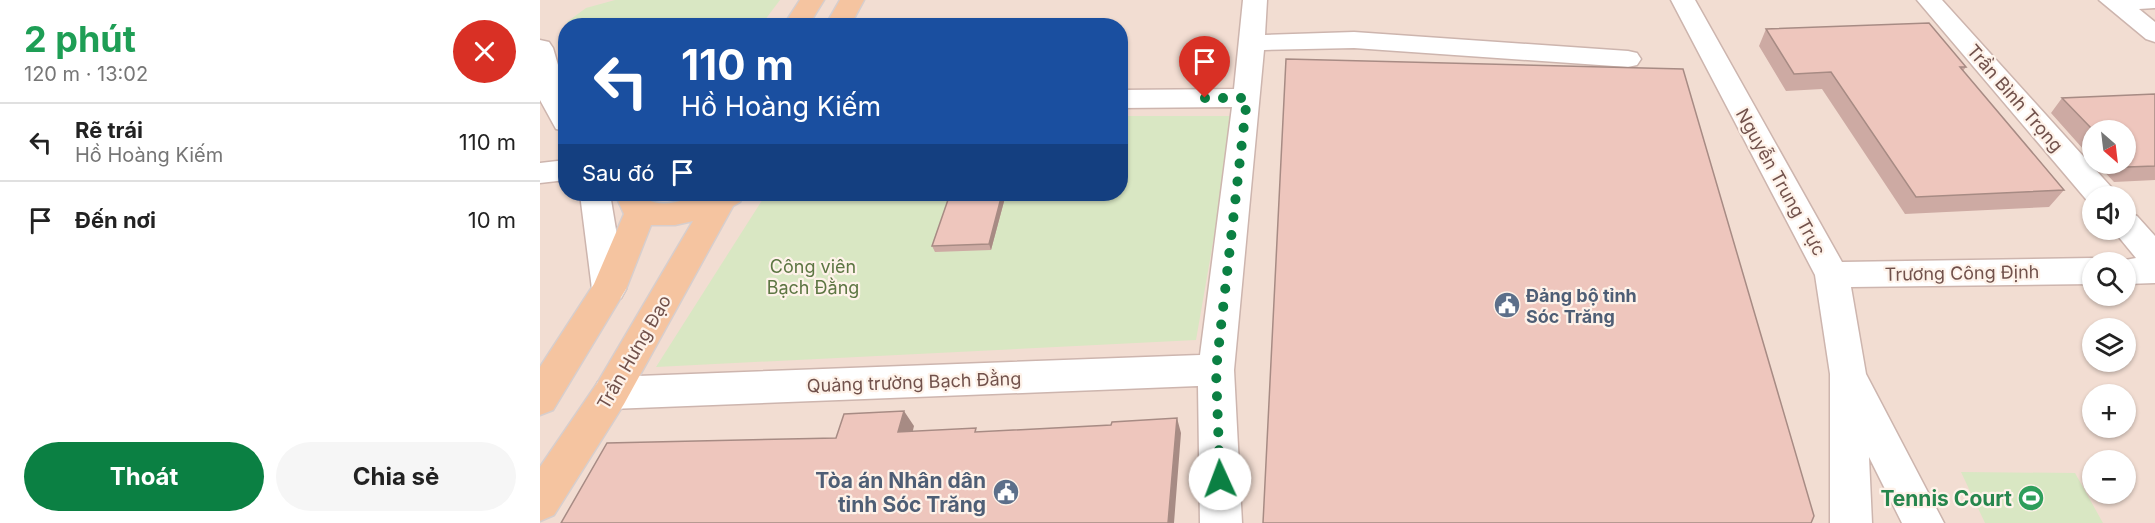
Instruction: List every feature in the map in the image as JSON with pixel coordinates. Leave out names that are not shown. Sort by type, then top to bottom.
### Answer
[{"type":"main road","points":[[800,18],[812,0]]},
{"type":"main road","points":[[842,18],[852,0]]},
{"type":"main road","points":[[540,399],[609,289],[635,202],[658,215],[678,214],[701,208],[716,201]]},
{"type":"main road","name":"Trần Hưng Đạo","points":[[540,502],[611,393],[723,201]]},
{"type":"street","points":[[1221,523],[1216,370],[1247,98],[1255,0]]},
{"type":"street","name":"Nguyễn Trung Trực","points":[[1683,0],[1832,275],[1848,374],[1851,523]]},
{"type":"street","name":"Trần Bình Trọng","points":[[1929,0],[2092,186]]},
{"type":"street","points":[[2113,2],[2155,1]]},
{"type":"street","points":[[2113,2],[2155,34]]},
{"type":"street","points":[[1252,43],[1354,40],[1628,59]]},
{"type":"street","points":[[540,48],[558,108]]},
{"type":"street","points":[[1128,99],[1247,98]]},
{"type":"street","points":[[540,173],[558,171]]},
{"type":"street","points":[[596,201],[609,289]]},
{"type":"street","points":[[2136,236],[2155,258]]},
{"type":"street","points":[[2136,271],[2155,270]]},
{"type":"street","name":"Trương Công Định","points":[[1832,275],[2082,271]]},
{"type":"street","name":"Quảng trường Bạch Đằng","points":[[611,393],[1216,370]]},
{"type":"street","name":"Nguyễn Trung Trực","points":[[1848,374],[1923,523]]},
{"type":"shaded area","points":[[540,0],[2155,0],[2155,523],[540,523]]},
{"type":"green space","points":[[615,0],[780,0],[766,18],[572,18],[586,8]]},
{"type":"green space","name":"Công viên Bạch Đằng","points":[[1128,116],[1235,116],[1196,340],[656,367],[762,201],[1128,201]]},
{"type":"green space","name":"Tennis Court","points":[[1961,472],[2075,473],[2082,486],[2082,504],[2092,504],[2103,523],[1985,523]]},
{"type":"building","points":[[1929,23],[1966,67],[1960,67],[2064,190],[1916,197],[1831,72],[1794,74],[1766,29]]},
{"type":"building","name":"Đảng bộ tỉnh Sóc Trăng","points":[[1286,59],[1683,69],[1814,516],[1811,523],[1263,523]]},
{"type":"building","points":[[2155,94],[2155,166],[2136,167],[2136,120],[2083,120],[2062,98]]},
{"type":"building","points":[[948,201],[1000,201],[989,244],[932,246]]},
{"type":"building","points":[[904,411],[898,432],[976,428],[975,432],[1111,425],[1112,422],[1177,418],[1168,523],[561,523],[607,443],[836,438],[844,414]]},
{"type":"place","name":"Đảng bộ tỉnh Sóc Trăng","points":[[1507,305]]},
{"type":"place","name":"Tòa án Nhân dân tỉnh Sóc Trăng","points":[[1006,492]]},
{"type":"place","name":"Tennis Court","points":[[2031,498]]},
{"type":"route","points":[[1205,98],[1247,98],[1216,370],[1220,479]]}]
